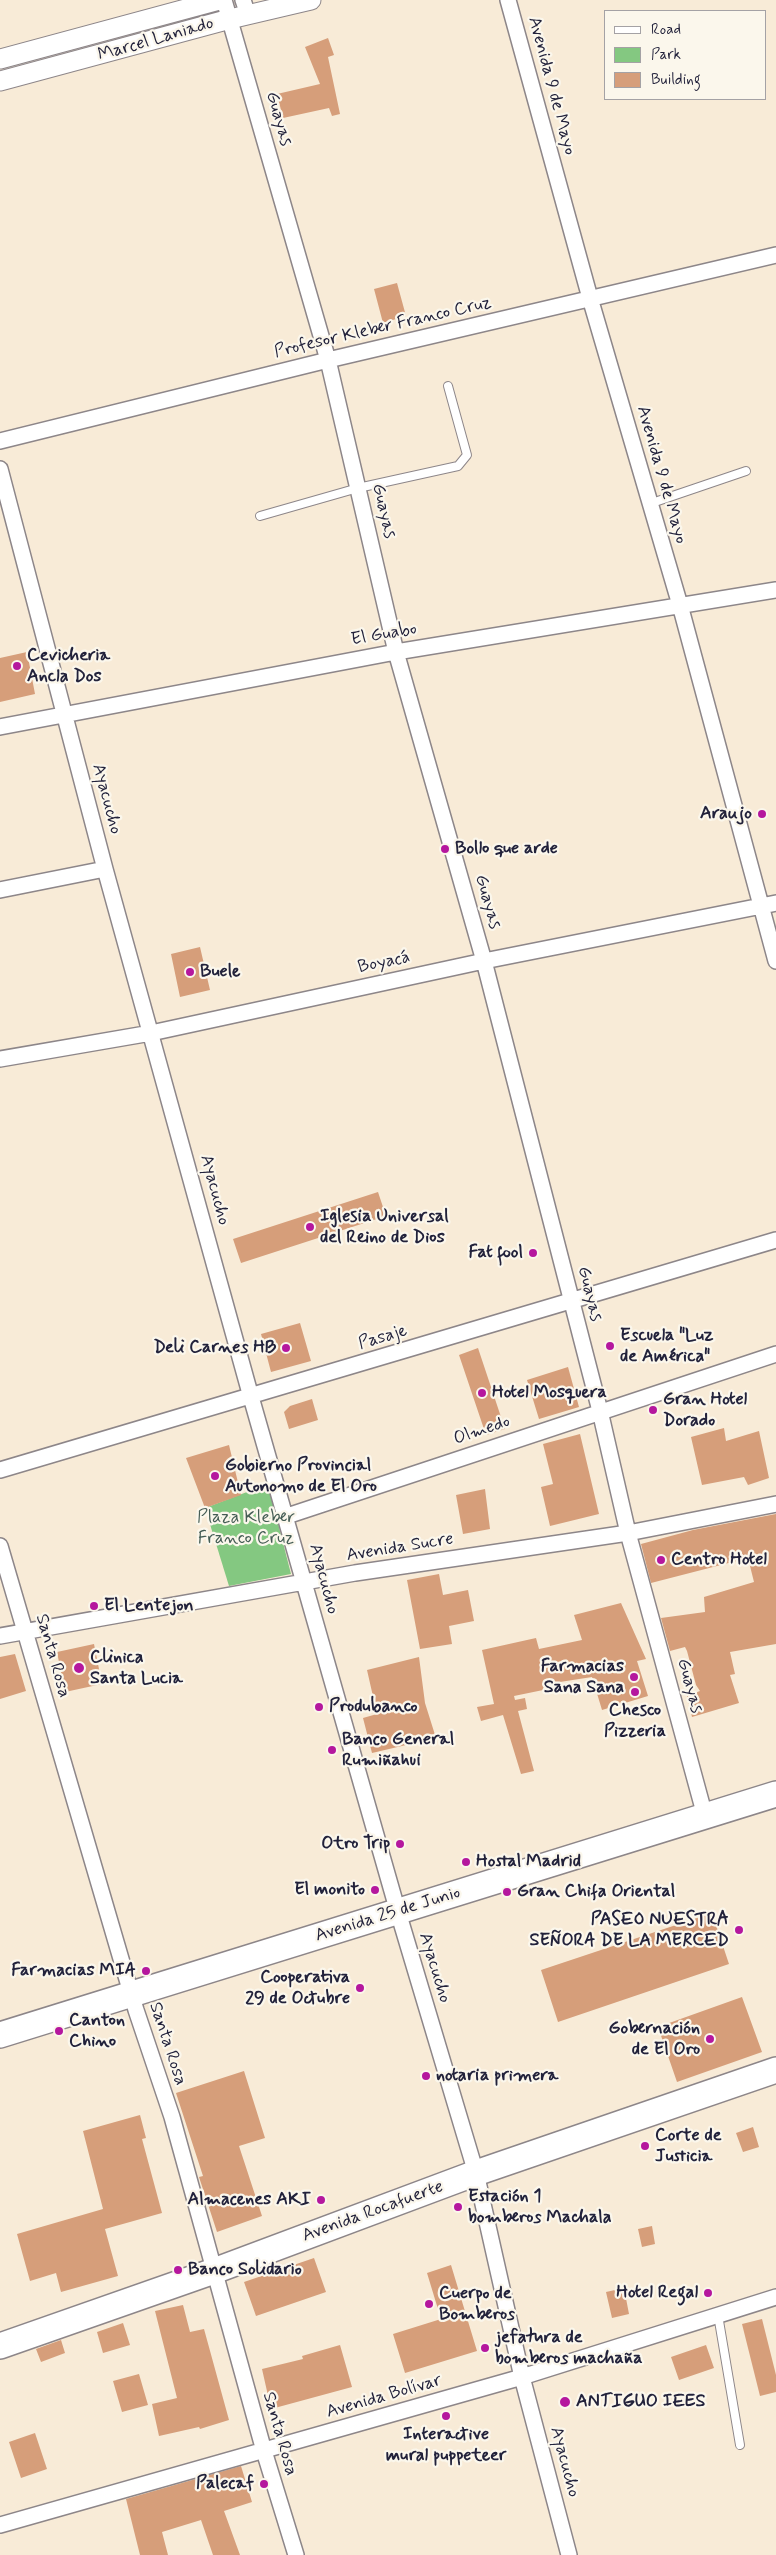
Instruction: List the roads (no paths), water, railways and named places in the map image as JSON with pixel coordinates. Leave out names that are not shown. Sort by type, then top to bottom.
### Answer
[{"type":"main road","name":"Avenida 25 de Junio","points":[[0,2035],[776,1794]]},
{"type":"main road","name":"Avenida Rocafuerte","points":[[0,2346],[214,2271],[476,2173],[776,2070]]},
{"type":"street","name":"Marcel Laniado","points":[[0,59],[219,0]]},
{"type":"street","name":"Guayas","points":[[224,0],[240,12],[328,360],[396,652],[484,961],[600,1411],[628,1533],[706,1816]]},
{"type":"street","name":"Marcel Laniado","points":[[0,81],[240,12],[312,0]]},
{"type":"street","name":"Avenida 9 de Mayo","points":[[508,0],[590,298],[680,605],[776,961]]},
{"type":"street","name":"Profesor Kleber Franco Cruz","points":[[0,440],[328,360],[776,255]]},
{"type":"street","name":"Ayacucho","points":[[0,469],[105,869],[251,1396],[287,1516],[398,1912],[476,2173],[522,2378],[570,2555]]},
{"type":"street","name":"El Guabo","points":[[0,727],[64,713],[396,652],[776,590]]},
{"type":"street","points":[[0,890],[105,869]]},
{"type":"street","name":"Boyacá","points":[[0,1059],[151,1033],[484,961],[776,903]]},
{"type":"street","name":"Pasaje","points":[[0,1470],[776,1240]]},
{"type":"street","name":"Olmedo","points":[[287,1516],[776,1354]]},
{"type":"street","name":"Avenida Sucre","points":[[0,1636],[305,1584],[355,1573],[628,1533],[776,1504]]},
{"type":"street","name":"Santa Rosa","points":[[0,1546],[131,1993],[172,2116],[264,2451],[296,2555]]},
{"type":"street","name":"Avenida Bolívar","points":[[0,2524],[522,2378],[776,2297]]},
{"type":"lane","points":[[260,516],[358,488],[458,466],[467,455],[448,386]]},
{"type":"lane","points":[[649,504],[746,471]]},
{"type":"lane","points":[[718,2315],[740,2445]]},
{"type":"place","name":"Cevicheria Ancla Dos","points":[[17,666]]},
{"type":"place","name":"Araujo","points":[[762,814]]},
{"type":"place","name":"Bollo que arde","points":[[445,849]]},
{"type":"place","name":"Buele","points":[[190,972]]},
{"type":"place","name":"Iglesia Universal del Reino de Dios","points":[[310,1227]]},
{"type":"place","name":"Fat fool","points":[[533,1253]]},
{"type":"place","name":"Escuela \"Luz de América\"","points":[[610,1346]]},
{"type":"place","name":"Deli Carnes HB","points":[[286,1348]]},
{"type":"place","name":"Hotel Mosquera","points":[[482,1393]]},
{"type":"place","name":"Gran Hotel Dorado","points":[[653,1410]]},
{"type":"place","name":"Gobierno Provincial Autonomo de El Oro","points":[[215,1476]]},
{"type":"place","name":"Centro Hotel","points":[[661,1560]]},
{"type":"place","name":"El Lentejon","points":[[94,1606]]},
{"type":"place","name":"Clinica Santa Lucia","points":[[79,1668]]},
{"type":"place","name":"Farmacias Sana Sana","points":[[634,1677]]},
{"type":"place","name":"Chesco Pizzeria","points":[[635,1692]]},
{"type":"place","name":"Produbanco","points":[[319,1707]]},
{"type":"place","name":"Banco General Rumiñahui","points":[[332,1750]]},
{"type":"place","name":"Otro Trip","points":[[400,1844]]},
{"type":"place","name":"Hostal Madrid","points":[[466,1862]]},
{"type":"place","name":"El monito","points":[[375,1890]]},
{"type":"place","name":"Gran Chifa Oriental","points":[[507,1892]]},
{"type":"place","name":"PASEO NUESTRA SEÑORA DE LA MERCED","points":[[739,1930]]},
{"type":"place","name":"Farmacias MIA","points":[[146,1971]]},
{"type":"place","name":"Cooperativa 29 de Octubre","points":[[360,1988]]},
{"type":"place","name":"Canton Chino","points":[[59,2031]]},
{"type":"place","name":"Gobernación de El Oro","points":[[710,2039]]},
{"type":"place","name":"notaria primera","points":[[426,2076]]},
{"type":"place","name":"Corte de Justicia","points":[[645,2146]]},
{"type":"place","name":"Almacenes AKI","points":[[321,2200]]},
{"type":"place","name":"Estación 1 bomberos Machala","points":[[458,2207]]},
{"type":"place","name":"Banco Solidario","points":[[178,2270]]},
{"type":"place","name":"Hotel Regal","points":[[708,2293]]},
{"type":"place","name":"Cuerpo de Bomberos","points":[[429,2304]]},
{"type":"place","name":"jefatura de bomberos machaña","points":[[485,2348]]},
{"type":"place","name":"ANTIGUO IEES","points":[[565,2402]]},
{"type":"place","name":"Interactive mural puppeteer","points":[[446,2416]]},
{"type":"place","name":"Palecaf","points":[[264,2484]]},
{"type":"park label","name":"Plaza Kleber Franco Cruz","points":[[246,1528]]}]
